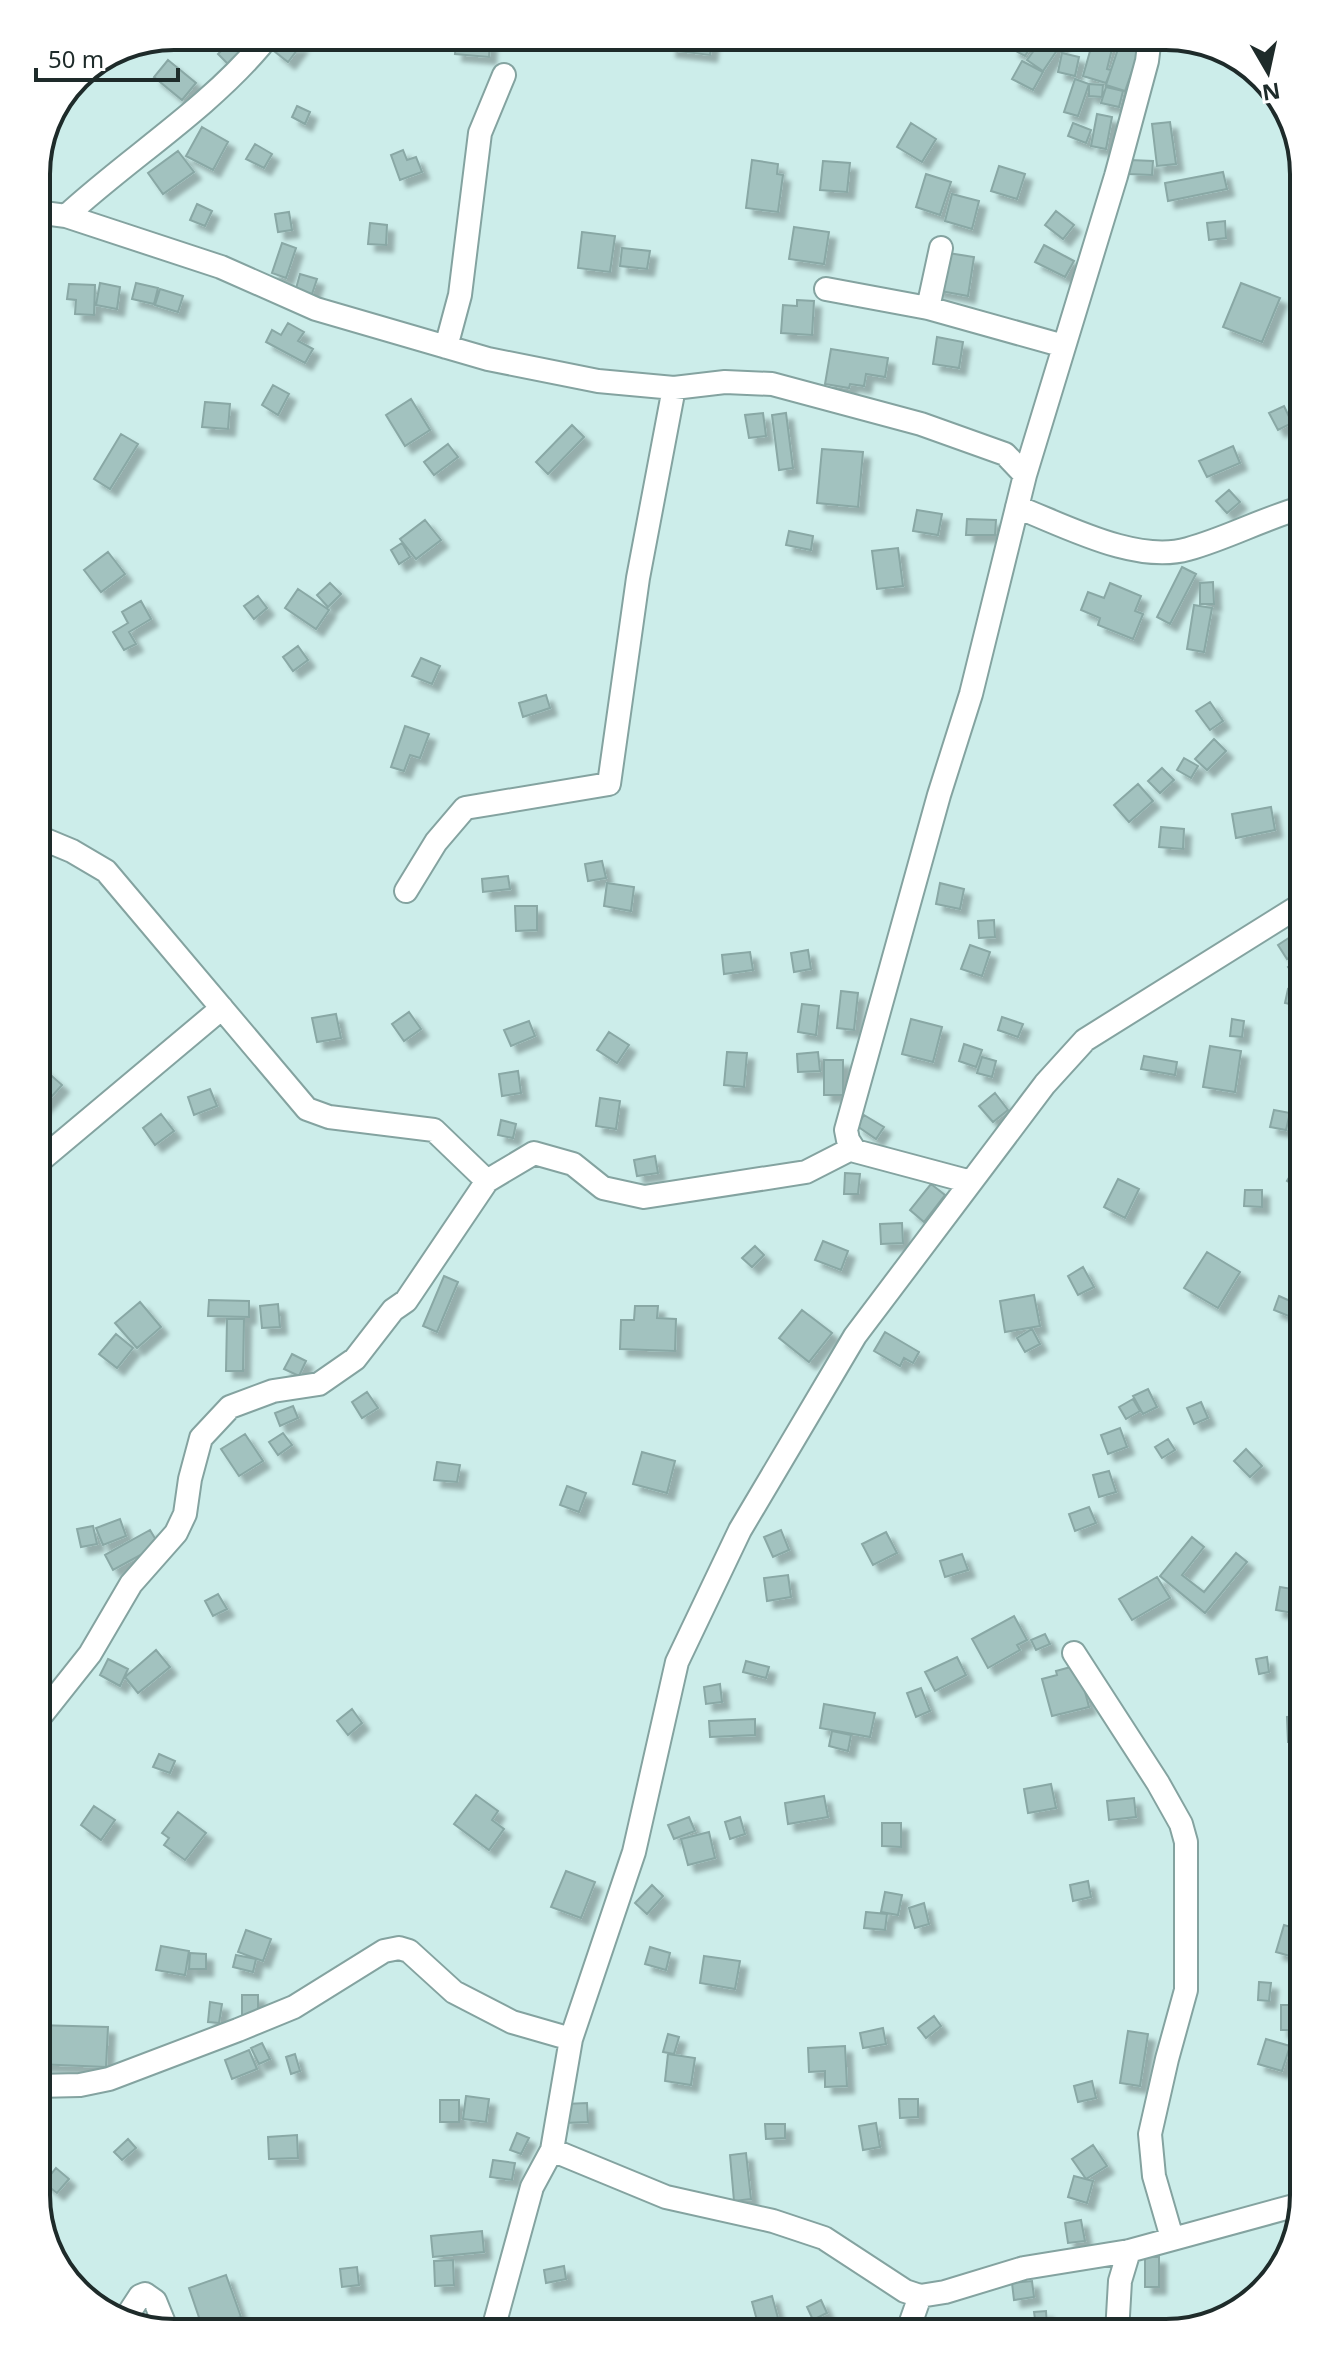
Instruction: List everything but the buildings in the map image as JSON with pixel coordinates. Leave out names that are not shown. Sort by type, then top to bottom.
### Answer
[{"type":"street","points":[[66,216],[106,179],[238,73],[257,50]]},
{"type":"street","points":[[971,1182],[855,1151],[846,1130],[939,795],[971,694],[1025,475],[1124,147],[1148,50]]},
{"type":"street","points":[[446,347],[460,295],[480,133],[504,75]]},
{"type":"street","points":[[50,214],[66,216],[221,267],[316,309],[488,359],[598,381],[674,388],[725,382],[772,384],[921,424],[1005,454],[1025,475]]},
{"type":"street","points":[[928,308],[941,248]]},
{"type":"street","points":[[826,289],[928,308],[1064,346]]},
{"type":"street","points":[[406,891],[436,842],[465,808],[609,784],[638,578],[674,388]]},
{"type":"street","points":[[1017,507],[1125,548],[1160,553],[1187,550],[1290,511]]},
{"type":"street","points":[[50,842],[106,871],[307,1109],[329,1117],[434,1130],[487,1181]]},
{"type":"street","points":[[496,2319],[532,2187],[552,2150],[571,2039],[634,1852],[677,1662],[740,1530],[855,1336],[1045,1084],[1085,1040],[1290,912]]},
{"type":"street","points":[[50,1152],[222,1008]]},
{"type":"street","points":[[50,1704],[90,1654],[131,1584],[176,1533],[185,1514],[201,1438],[230,1407],[273,1391],[319,1384],[355,1359],[393,1310],[406,1301],[487,1181],[534,1153],[573,1164],[603,1188],[644,1197],[806,1172],[853,1148]]},
{"type":"street","points":[[1074,1653],[1158,1783],[1181,1824],[1186,1842],[1186,1990],[1150,2134],[1154,2176],[1172,2238]]},
{"type":"street","points":[[50,2086],[80,2085],[109,2079],[238,2030],[294,2007],[384,1951],[399,1948],[409,1951],[454,1992],[512,2022],[571,2039]]},
{"type":"street","points":[[552,2150],[666,2197],[773,2221],[824,2238],[905,2291],[920,2296],[972,2285],[1024,2268],[1129,2251],[1289,2207]]},
{"type":"street","points":[[1118,2319],[1120,2281],[1129,2251]]},
{"type":"street","points":[[130,2311],[140,2296],[145,2294],[155,2301],[162,2319]]},
{"type":"street","points":[[912,2319],[920,2296]]}]
